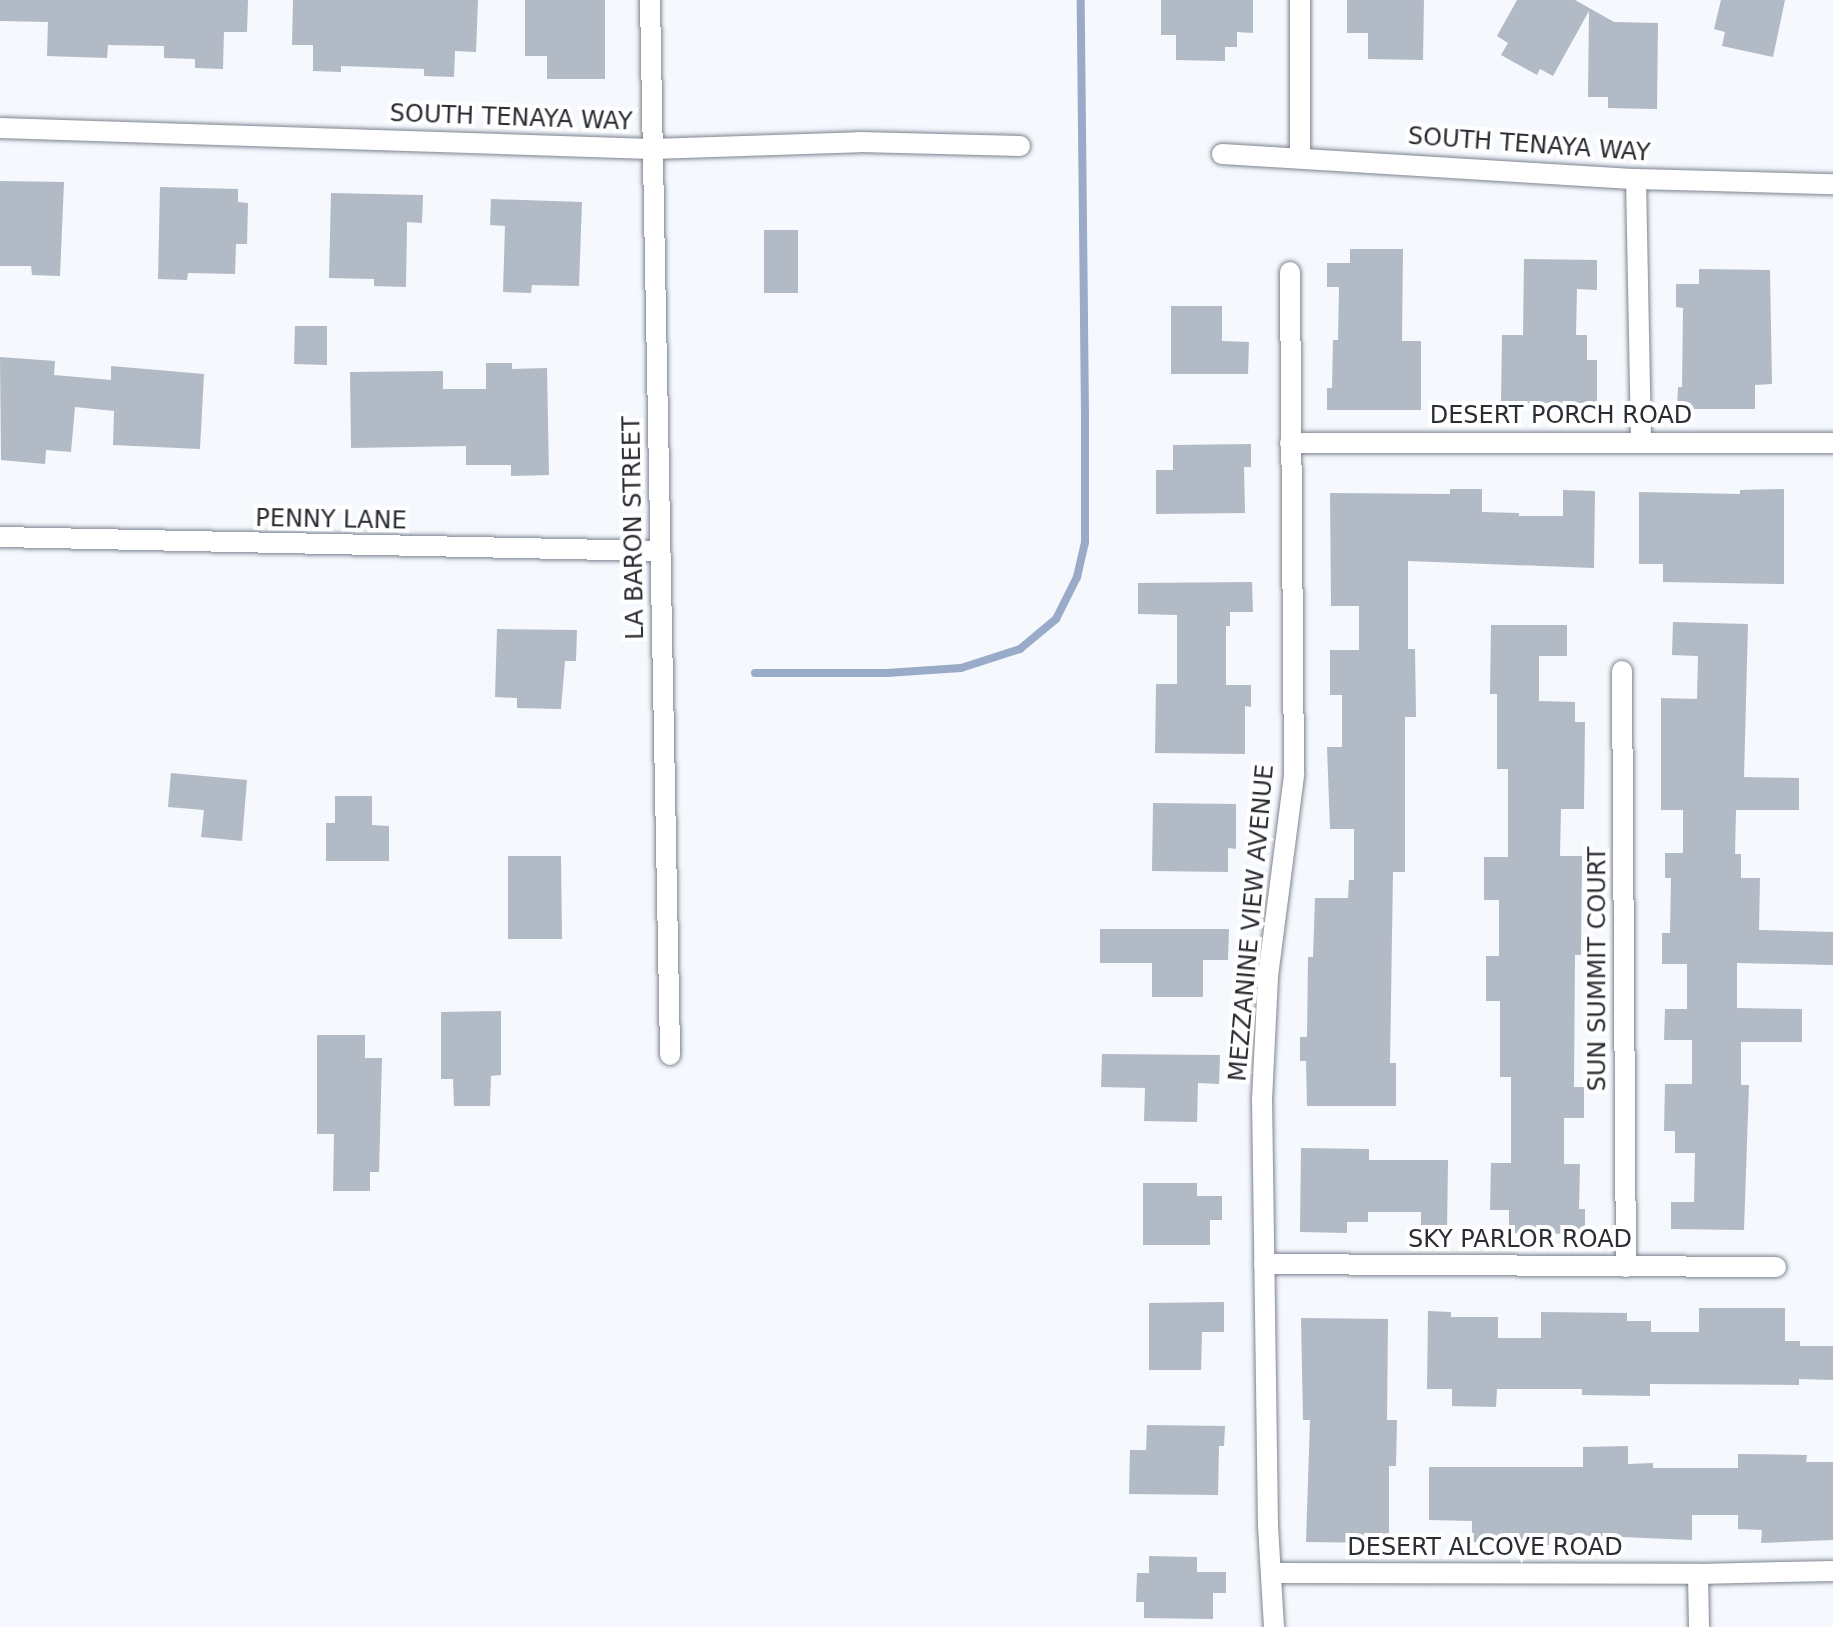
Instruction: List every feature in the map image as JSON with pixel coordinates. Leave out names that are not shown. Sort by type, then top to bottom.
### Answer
[{"type":"street","name":"LA BARON STREET","points":[[650,0],[670,1055]]},
{"type":"street","points":[[1300,0],[1300,156]]},
{"type":"street","name":"SOUTH TENAYA WAY","points":[[0,128],[652,149],[859,142],[1020,146]]},
{"type":"street","name":"SOUTH TENAYA WAY","points":[[1222,154],[1300,156],[1636,179],[1833,184]]},
{"type":"street","points":[[1636,179],[1641,442]]},
{"type":"street","name":"MEZZANINE VIEW AVENUE","points":[[1274,1627],[1264,1264],[1264,1029],[1294,775],[1290,272]]},
{"type":"street","name":"DESERT PORCH ROAD","points":[[1290,443],[1833,443]]},
{"type":"street","name":"PENNY LANE","points":[[0,537],[660,551]]},
{"type":"street","name":"SUN SUMMIT COURT","points":[[1622,671],[1626,1267]]},
{"type":"street","name":"SKY PARLOR ROAD","points":[[1264,1264],[1776,1267]]},
{"type":"street","name":"DESERT ALCOVE ROAD","points":[[1271,1573],[1698,1574],[1833,1571]]},
{"type":"street","points":[[1698,1574],[1699,1627]]},
{"type":"building","points":[[0,0],[248,0],[247,32],[224,32],[223,69],[195,68],[195,59],[164,58],[164,46],[108,45],[107,58],[47,56],[48,22],[0,21]]},
{"type":"building","points":[[293,0],[478,0],[476,52],[455,51],[454,77],[424,76],[424,69],[341,66],[341,72],[313,71],[313,45],[292,45]]},
{"type":"building","points":[[525,0],[605,0],[605,79],[547,79],[547,56],[525,56]]},
{"type":"building","points":[[1161,0],[1253,0],[1253,33],[1237,32],[1237,47],[1225,47],[1225,61],[1176,60],[1176,35],[1161,35]]},
{"type":"building","points":[[1347,0],[1424,0],[1423,60],[1368,59],[1368,33],[1347,33]]},
{"type":"building","points":[[1517,0],[1575,0],[1614,22],[1658,23],[1657,109],[1608,108],[1608,97],[1588,97],[1589,11],[1553,76],[1540,69],[1537,75],[1501,55],[1508,43],[1497,36]]},
{"type":"building","points":[[1721,0],[1785,0],[1773,57],[1722,46],[1725,32],[1714,29]]},
{"type":"building","points":[[0,181],[64,182],[60,276],[32,275],[31,266],[0,266]]},
{"type":"building","points":[[160,187],[238,189],[238,202],[248,203],[247,244],[236,244],[235,274],[188,273],[187,280],[158,279]]},
{"type":"building","points":[[331,193],[423,195],[422,223],[407,222],[406,287],[374,286],[374,279],[329,278]]},
{"type":"building","points":[[491,199],[582,202],[579,286],[532,285],[531,293],[503,292],[505,226],[490,225]]},
{"type":"building","points":[[764,230],[798,230],[798,293],[764,293]]},
{"type":"building","points":[[1350,249],[1403,249],[1402,341],[1421,341],[1421,410],[1327,410],[1327,388],[1332,388],[1333,340],[1338,340],[1339,287],[1327,287],[1327,263],[1350,263]]},
{"type":"building","points":[[1524,259],[1597,260],[1597,290],[1577,289],[1576,335],[1587,335],[1587,360],[1597,360],[1597,403],[1501,403],[1502,335],[1523,335]]},
{"type":"building","points":[[1699,269],[1770,270],[1772,384],[1755,385],[1755,409],[1677,409],[1678,387],[1682,387],[1683,308],[1676,307],[1676,284],[1699,284]]},
{"type":"building","points":[[1171,306],[1222,306],[1222,341],[1249,342],[1248,374],[1171,374]]},
{"type":"building","points":[[295,326],[327,326],[327,365],[294,364]]},
{"type":"building","points":[[0,357],[55,361],[54,375],[111,380],[111,366],[204,374],[200,449],[113,445],[114,411],[75,407],[71,452],[46,450],[45,464],[1,460]]},
{"type":"building","points":[[486,363],[512,363],[512,369],[547,368],[549,475],[511,476],[511,465],[466,465],[466,446],[351,448],[350,372],[443,371],[443,389],[486,389]]},
{"type":"building","points":[[1251,444],[1251,467],[1244,467],[1245,513],[1156,514],[1156,470],[1173,470],[1173,445]]},
{"type":"building","points":[[1450,489],[1482,489],[1482,512],[1519,513],[1519,516],[1563,516],[1563,490],[1595,491],[1594,568],[1408,561],[1408,649],[1415,649],[1416,717],[1405,717],[1405,872],[1393,872],[1390,1063],[1396,1063],[1396,1106],[1307,1106],[1306,1061],[1300,1061],[1300,1037],[1307,1037],[1308,957],[1313,957],[1315,898],[1348,898],[1349,880],[1354,880],[1354,829],[1330,829],[1327,747],[1342,747],[1342,695],[1330,695],[1330,650],[1359,650],[1359,606],[1331,606],[1330,493],[1450,494]]},
{"type":"building","points":[[1784,489],[1784,584],[1663,582],[1663,564],[1639,564],[1639,492],[1740,494],[1740,490]]},
{"type":"building","points":[[1252,582],[1253,612],[1230,612],[1230,626],[1226,626],[1226,685],[1251,685],[1251,707],[1245,706],[1245,754],[1155,753],[1156,684],[1177,684],[1177,615],[1138,614],[1138,583]]},
{"type":"building","points":[[1673,622],[1748,624],[1744,777],[1799,778],[1799,810],[1736,810],[1735,854],[1741,854],[1741,878],[1760,878],[1759,930],[1833,932],[1833,965],[1737,963],[1737,1008],[1802,1009],[1802,1042],[1741,1042],[1741,1085],[1749,1085],[1744,1230],[1671,1229],[1671,1202],[1694,1202],[1695,1153],[1675,1153],[1675,1131],[1664,1131],[1665,1084],[1692,1084],[1692,1040],[1664,1040],[1665,1009],[1687,1009],[1687,964],[1662,964],[1662,933],[1670,933],[1671,878],[1665,878],[1665,853],[1683,853],[1683,810],[1661,810],[1661,698],[1697,699],[1698,656],[1672,655]]},
{"type":"building","points":[[1491,625],[1567,625],[1567,656],[1539,656],[1539,701],[1575,702],[1575,722],[1585,722],[1584,809],[1561,809],[1560,856],[1582,856],[1581,955],[1575,955],[1574,1087],[1584,1087],[1584,1118],[1564,1118],[1564,1164],[1580,1164],[1579,1209],[1585,1209],[1585,1234],[1509,1233],[1509,1210],[1490,1210],[1491,1163],[1511,1163],[1511,1077],[1500,1077],[1500,1001],[1486,1001],[1486,956],[1499,956],[1499,900],[1484,900],[1484,857],[1508,857],[1508,769],[1497,769],[1497,694],[1490,694]]},
{"type":"building","points":[[497,629],[577,630],[576,661],[565,661],[561,709],[517,708],[517,698],[495,697]]},
{"type":"building","points":[[171,773],[247,780],[242,841],[201,837],[204,810],[168,807]]},
{"type":"building","points":[[335,796],[372,796],[372,825],[389,826],[389,861],[326,861],[326,823],[335,823]]},
{"type":"building","points":[[1153,803],[1236,804],[1236,849],[1228,848],[1228,872],[1152,871]]},
{"type":"building","points":[[508,856],[561,856],[562,939],[508,939]]},
{"type":"building","points":[[1100,929],[1229,929],[1228,960],[1203,960],[1203,997],[1152,997],[1152,963],[1100,963]]},
{"type":"building","points":[[501,1011],[501,1075],[491,1076],[490,1106],[454,1106],[453,1079],[441,1079],[441,1012]]},
{"type":"building","points":[[317,1035],[365,1035],[365,1058],[382,1058],[379,1172],[370,1172],[370,1191],[333,1191],[334,1134],[317,1134]]},
{"type":"building","points":[[1102,1054],[1220,1055],[1219,1084],[1198,1083],[1197,1122],[1144,1121],[1145,1088],[1101,1087]]},
{"type":"building","points":[[1301,1148],[1369,1149],[1369,1160],[1448,1160],[1447,1232],[1421,1232],[1421,1212],[1368,1212],[1368,1222],[1347,1222],[1347,1233],[1300,1232]]},
{"type":"building","points":[[1143,1183],[1197,1183],[1197,1196],[1222,1196],[1222,1220],[1210,1220],[1210,1245],[1143,1245]]},
{"type":"building","points":[[1224,1302],[1224,1332],[1202,1332],[1201,1370],[1149,1370],[1149,1303]]},
{"type":"building","points":[[1699,1308],[1785,1308],[1785,1341],[1800,1341],[1800,1346],[1833,1346],[1833,1380],[1799,1379],[1799,1385],[1650,1384],[1650,1396],[1582,1395],[1582,1389],[1497,1389],[1496,1407],[1452,1406],[1452,1389],[1427,1389],[1428,1311],[1451,1312],[1451,1317],[1498,1317],[1498,1338],[1541,1338],[1541,1312],[1627,1313],[1627,1321],[1651,1321],[1651,1332],[1699,1332]]},
{"type":"building","points":[[1301,1318],[1388,1319],[1387,1420],[1397,1420],[1396,1466],[1389,1466],[1389,1543],[1306,1542],[1310,1420],[1303,1420]]},
{"type":"building","points":[[1147,1425],[1225,1426],[1224,1446],[1219,1446],[1218,1495],[1129,1494],[1130,1450],[1146,1450]]},
{"type":"building","points":[[1628,1446],[1628,1464],[1653,1463],[1653,1468],[1738,1468],[1738,1454],[1807,1455],[1806,1462],[1833,1462],[1833,1540],[1761,1543],[1762,1530],[1738,1529],[1738,1515],[1692,1515],[1692,1540],[1549,1534],[1549,1545],[1472,1542],[1472,1521],[1429,1520],[1429,1467],[1583,1467],[1583,1447]]},
{"type":"building","points":[[1149,1556],[1197,1557],[1197,1572],[1226,1572],[1226,1593],[1213,1593],[1213,1619],[1144,1618],[1144,1602],[1136,1602],[1137,1573],[1149,1573]]},
{"type":"waterway","points":[[755,673],[887,673],[961,668],[1020,649],[1056,619],[1077,577],[1085,542],[1081,0]]}]
